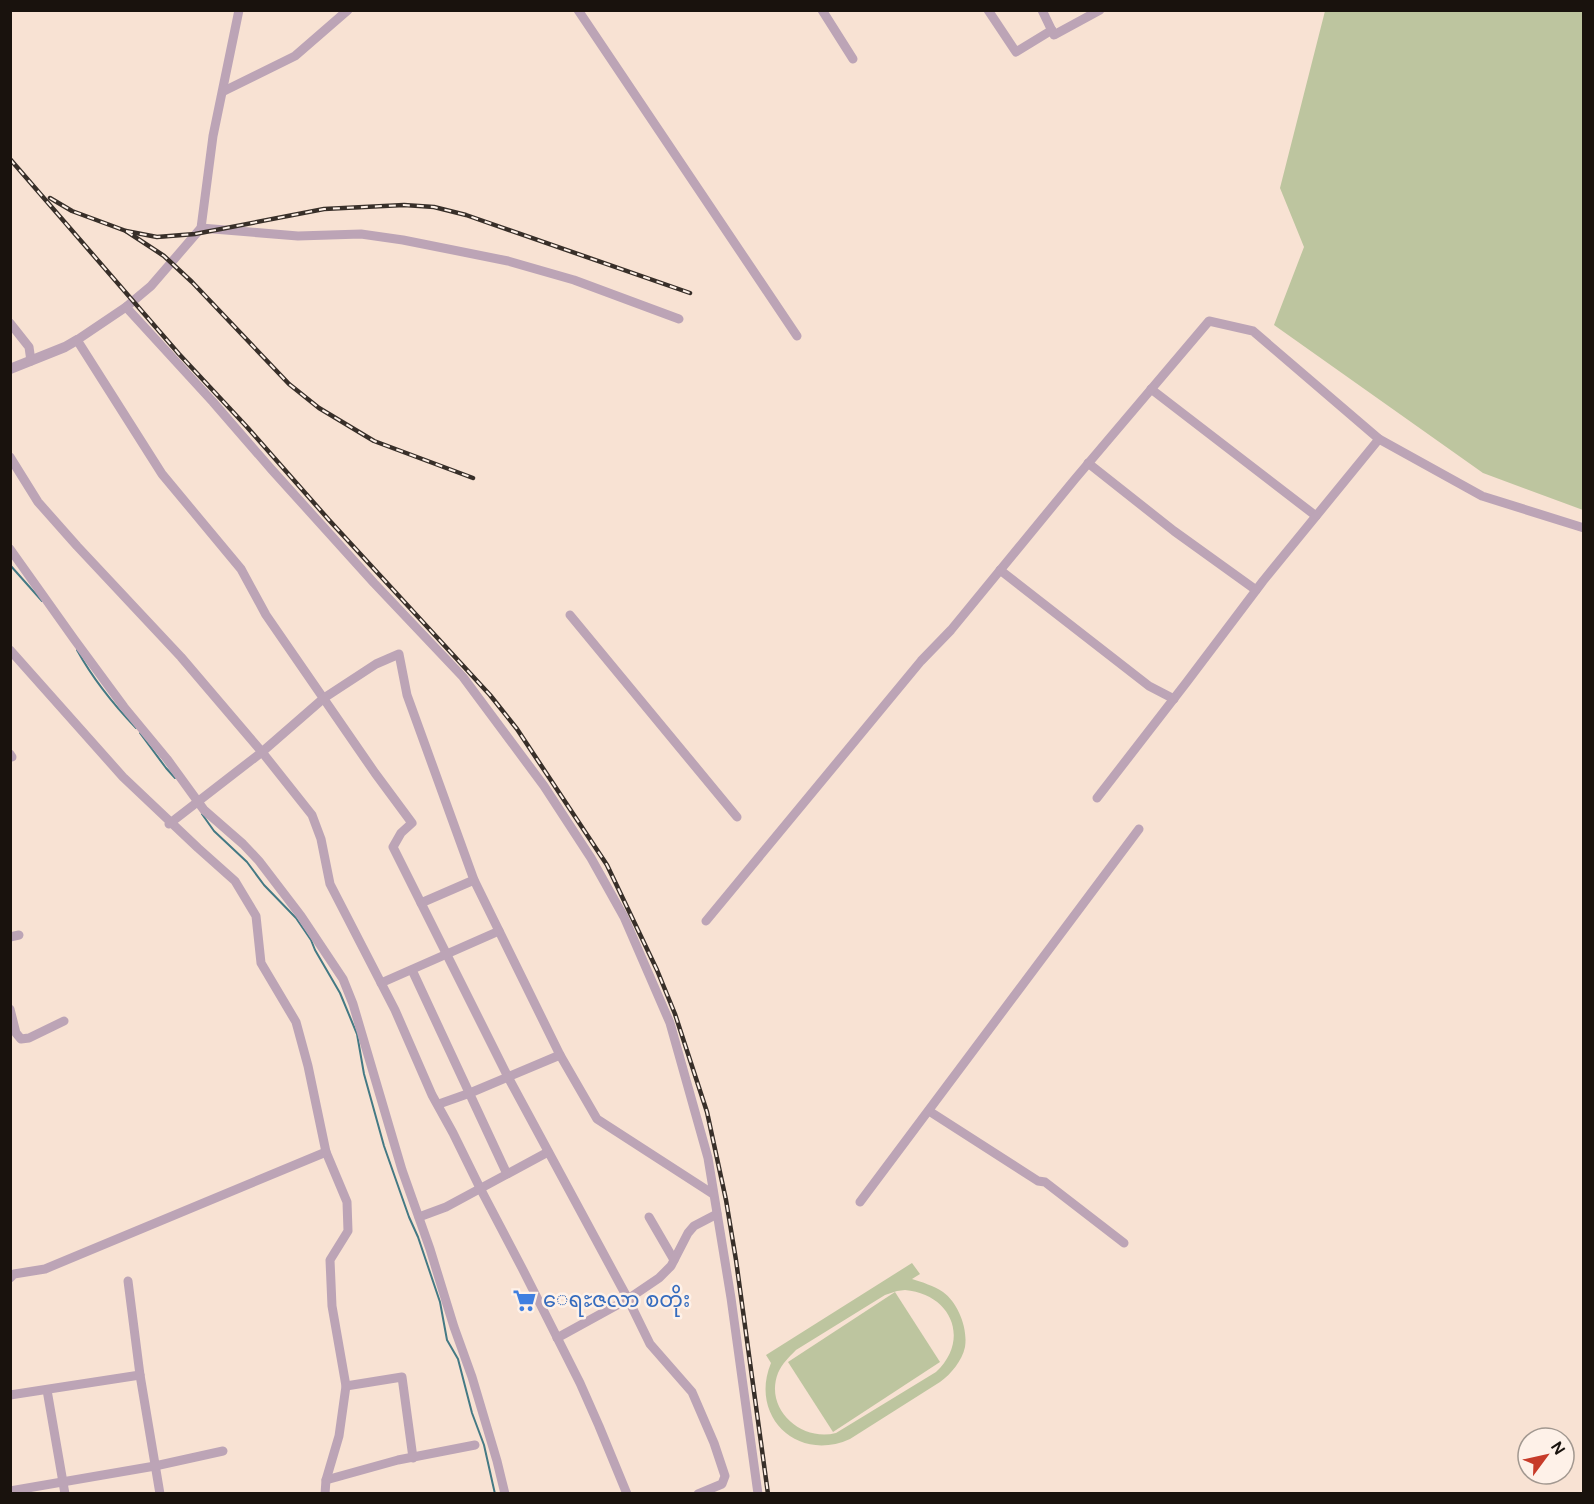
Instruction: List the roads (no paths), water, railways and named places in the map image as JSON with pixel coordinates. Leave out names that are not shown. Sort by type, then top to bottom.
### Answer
[{"type":"street","points":[[10,369],[77,340],[126,307],[151,286],[201,228],[213,136],[240,10]]},
{"type":"street","points":[[224,91],[295,56],[348,10]]},
{"type":"street","points":[[578,10],[796,336]]},
{"type":"street","points":[[822,10],[853,59]]},
{"type":"street","points":[[988,10],[1016,52],[1052,30]]},
{"type":"street","points":[[1042,10],[1054,35],[1100,10]]},
{"type":"street","points":[[201,228],[298,236],[361,234],[403,240],[508,261],[574,280],[679,319]]},
{"type":"street","points":[[126,307],[358,566],[463,677],[550,795],[591,858],[624,918],[670,1023],[708,1158],[731,1298],[758,1494]]},
{"type":"street","points":[[706,921],[921,661],[951,630],[1088,463],[1209,321],[1253,331],[1379,439],[1482,496],[1584,528]]},
{"type":"street","points":[[10,323],[29,347],[31,361]]},
{"type":"street","points":[[77,340],[162,474],[241,569],[266,615],[412,824],[401,833],[393,847],[508,1077],[650,1344],[692,1392],[714,1443],[725,1476],[722,1484],[698,1494]]},
{"type":"street","points":[[1151,389],[1316,516]]},
{"type":"street","points":[[1098,798],[1256,590],[1379,439]]},
{"type":"street","points":[[10,457],[38,502],[181,657],[312,815],[321,839],[330,884],[381,983],[432,1095],[439,1104],[557,1338],[599,1426],[627,1494]]},
{"type":"street","points":[[1088,463],[1174,531],[1256,590]]},
{"type":"street","points":[[10,549],[87,656],[204,810],[259,861],[301,916],[344,979],[402,1170],[472,1377],[505,1494]]},
{"type":"street","points":[[1000,570],[1149,686],[1174,699]]},
{"type":"street","points":[[570,615],[737,817]]},
{"type":"street","points":[[10,650],[123,777],[235,881],[255,915],[261,963],[296,1022],[308,1065],[326,1152],[347,1202],[348,1231],[330,1260],[332,1306],[346,1386],[339,1436],[326,1480],[325,1494]]},
{"type":"street","points":[[170,823],[262,752],[324,698],[376,664],[399,654],[407,695],[474,880],[560,1054],[597,1119],[713,1194]]},
{"type":"street","points":[[861,1202],[1139,829]]},
{"type":"street","points":[[421,903],[474,880]]},
{"type":"street","points":[[381,983],[499,931]]},
{"type":"street","points":[[412,970],[507,1174]]},
{"type":"street","points":[[10,1009],[16,1034],[21,1039]]},
{"type":"street","points":[[10,1044],[29,1038],[64,1021]]},
{"type":"street","points":[[439,1104],[560,1054]]},
{"type":"street","points":[[928,1111],[1038,1181],[1046,1182],[1124,1243]]},
{"type":"street","points":[[10,1278],[14,1274],[45,1269],[326,1152]]},
{"type":"street","points":[[418,1217],[446,1207],[548,1152]]},
{"type":"street","points":[[557,1338],[628,1299],[659,1278],[671,1266],[694,1226],[717,1214]]},
{"type":"street","points":[[649,1217],[674,1260]]},
{"type":"street","points":[[128,1281],[160,1494]]},
{"type":"street","points":[[10,1395],[141,1375]]},
{"type":"street","points":[[346,1386],[402,1377],[413,1458]]},
{"type":"street","points":[[47,1390],[66,1494]]},
{"type":"street","points":[[326,1480],[413,1458],[475,1446]]},
{"type":"street","points":[[10,1491],[155,1466],[223,1451]]},
{"type":"waterway","points":[[10,565],[42,601]]},
{"type":"waterway","points":[[77,650],[104,691],[136,728]]},
{"type":"waterway","points":[[140,733],[175,778]]},
{"type":"waterway","points":[[202,814],[214,831],[247,862],[264,885],[296,918],[311,940],[340,993],[357,1034],[364,1074],[384,1146],[440,1302],[447,1340],[458,1359],[472,1413],[484,1445],[495,1494]]},
{"type":"railway","points":[[10,159],[179,354],[490,695],[517,729],[607,865],[657,970],[675,1014],[707,1112],[736,1260],[768,1494]]},
{"type":"railway","points":[[50,198],[72,211],[126,231],[164,256],[192,282],[289,384],[319,408],[374,441],[473,478]]},
{"type":"railway","points":[[126,231],[157,237],[195,234],[324,209],[404,205],[434,207],[466,215],[690,293]]},
{"type":"place","name":"ေရႊဇလာ စတိုး","points":[[525,1300]]}]
